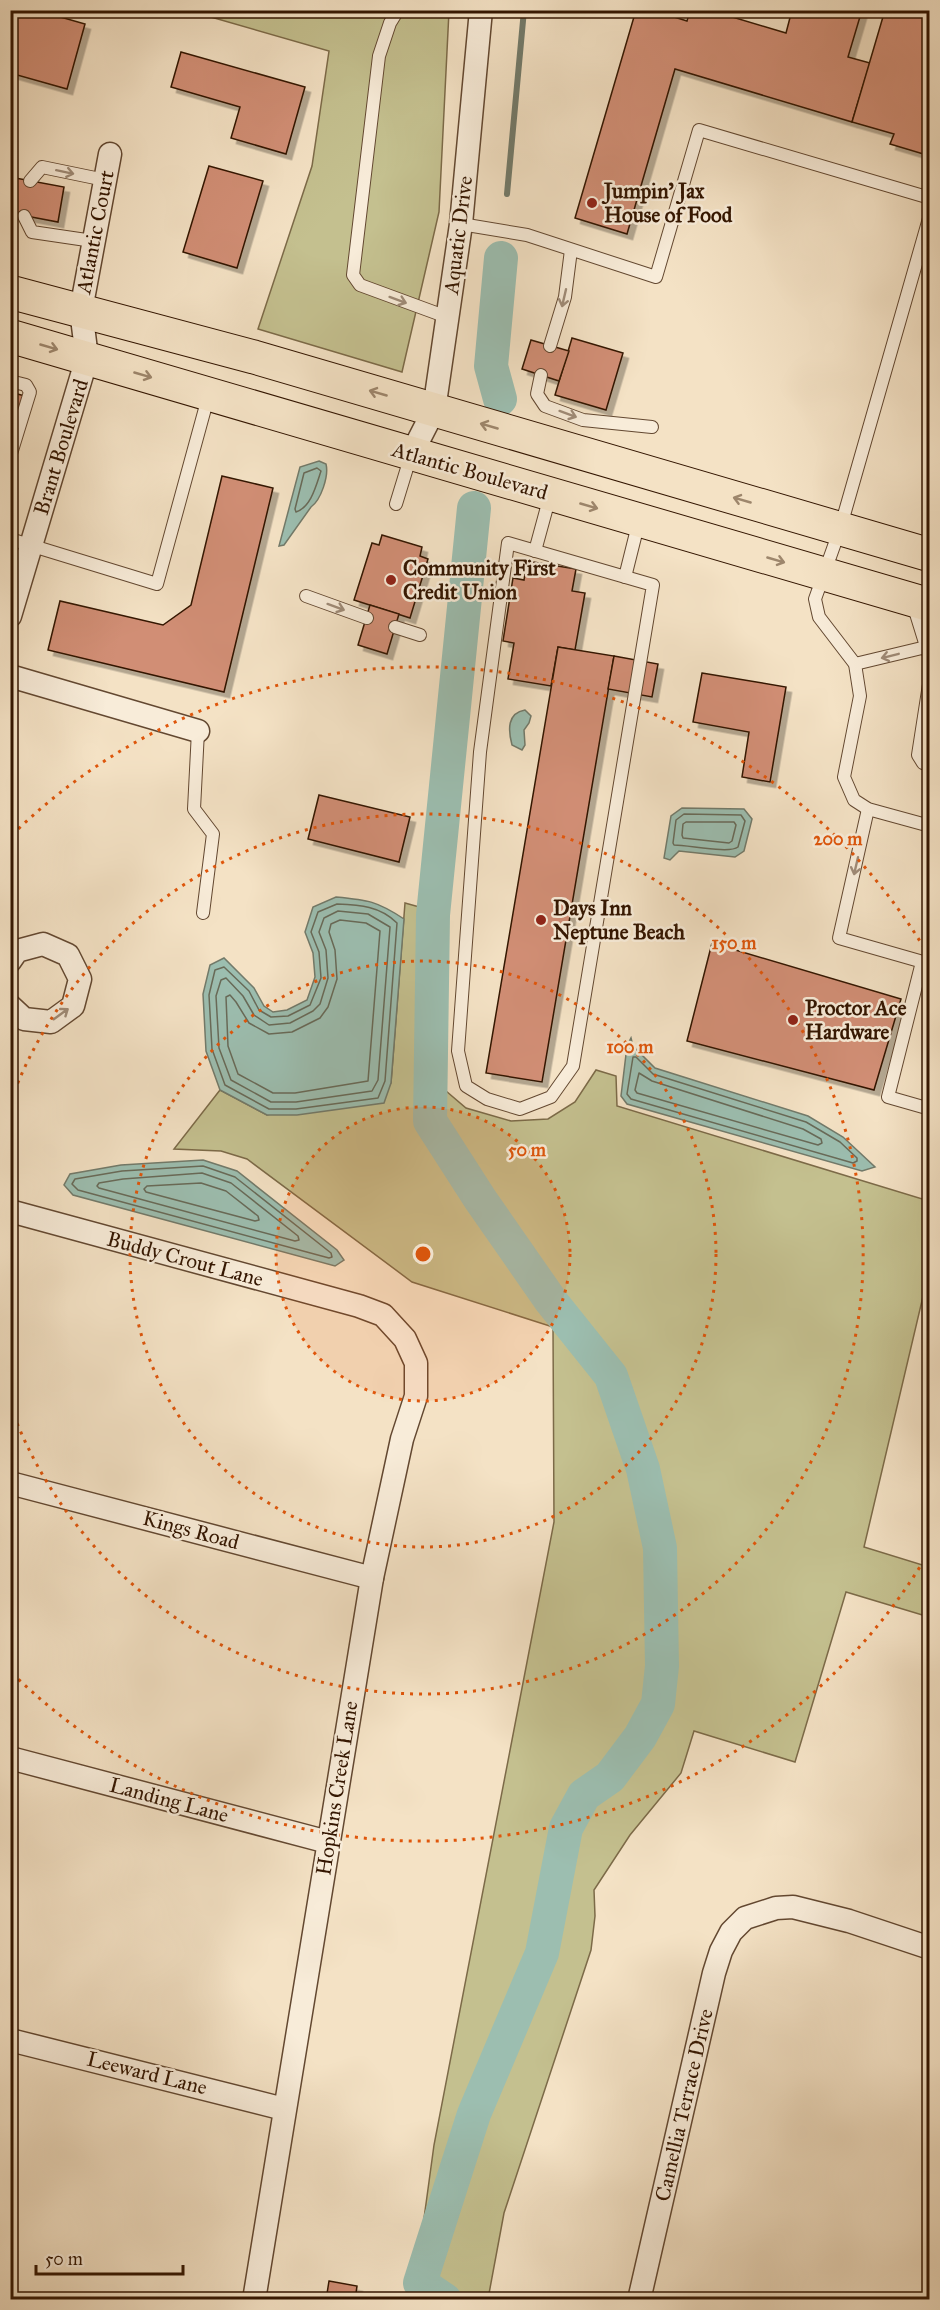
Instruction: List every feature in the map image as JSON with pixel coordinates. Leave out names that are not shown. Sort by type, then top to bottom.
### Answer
[{"type":"highway","points":[[10,292],[434,410],[930,555]]},
{"type":"highway","name":"Atlantic Boulevard","points":[[10,336],[921,602]]},
{"type":"street","name":"Aquatic Drive","points":[[412,453],[434,410],[461,224],[481,10]]},
{"type":"street","name":"Atlantic Court","points":[[81,310],[110,154]]},
{"type":"street","name":"Brant Boulevard","points":[[10,616],[21,542],[87,358],[81,310]]},
{"type":"street","points":[[10,676],[198,731]]},
{"type":"street","points":[[10,960],[17,951],[43,944],[68,955],[80,980],[73,1006],[51,1022],[24,1019],[10,1006]]},
{"type":"street","name":"Buddy Crout Lane","points":[[10,1211],[359,1306]]},
{"type":"street","name":"Hopkins Creek Lane","points":[[254,2300],[372,1578],[402,1439],[416,1396],[416,1363],[405,1339],[383,1315],[359,1306]]},
{"type":"street","name":"Kings Road","points":[[10,1483],[372,1578]]},
{"type":"street","name":"Landing Lane","points":[[10,1758],[328,1842]]},
{"type":"street","name":"Camellia Terrace Drive","points":[[639,2300],[714,1973],[721,1951],[731,1932],[745,1918],[776,1908],[792,1907],[849,1922],[930,1948]]},
{"type":"street","name":"Leeward Lane","points":[[10,2040],[284,2109]]},
{"type":"lane","points":[[398,10],[390,23],[379,56],[353,275],[360,285],[447,317]]},
{"type":"lane","points":[[461,224],[527,235],[656,277],[699,130],[930,198]]},
{"type":"lane","points":[[30,181],[42,167],[105,180]]},
{"type":"lane","points":[[930,215],[840,529],[814,599],[819,617],[855,664],[860,696],[844,777],[854,800],[868,809],[930,826]]},
{"type":"lane","points":[[24,216],[32,232],[93,241]]},
{"type":"lane","points":[[550,346],[565,297],[572,250]]},
{"type":"lane","points":[[541,375],[537,394],[545,406],[583,420],[652,427]]},
{"type":"lane","points":[[10,381],[26,385],[30,392],[10,457]]},
{"type":"lane","points":[[21,542],[157,584],[209,394]]},
{"type":"lane","points":[[396,504],[412,453]]},
{"type":"lane","points":[[535,551],[550,494]]},
{"type":"lane","points":[[625,577],[639,520]]},
{"type":"lane","points":[[508,543],[625,577],[653,585],[573,1066],[551,1097],[520,1109],[487,1099],[466,1086],[458,1051],[480,752],[508,543]]},
{"type":"lane","points":[[306,596],[367,618]]},
{"type":"lane","points":[[855,664],[928,651],[921,602]]},
{"type":"lane","points":[[395,627],[420,635]]},
{"type":"lane","points":[[930,678],[918,755],[923,763],[930,766]]},
{"type":"lane","points":[[198,731],[194,809],[213,834],[203,913]]},
{"type":"lane","points":[[868,809],[839,938],[926,963],[888,1097],[930,1109]]},
{"type":"shaded area","points":[[190,11],[449,11],[439,212],[402,372],[258,329],[312,166],[329,51]]},
{"type":"shaded area","points":[[405,903],[441,913],[439,1085],[466,1108],[511,1121],[548,1119],[575,1102],[596,1070],[616,1076],[617,1106],[929,1201],[929,1271],[864,1547],[929,1567],[929,1617],[846,1592],[795,1762],[694,1731],[681,1773],[630,1835],[594,1890],[595,1916],[591,1950],[504,2213],[488,2299],[413,2299],[434,2145],[554,1522],[553,1327],[412,1282],[247,1159],[221,1151],[174,1149],[220,1090],[267,1115],[391,1083]]},
{"type":"water","points":[[319,461],[326,464],[327,469],[321,493],[284,545],[279,546],[300,467]]},
{"type":"water","points":[[525,710],[531,716],[524,730],[525,745],[522,750],[512,745],[510,723],[515,715]]},
{"type":"water","points":[[682,808],[744,809],[752,819],[744,851],[735,857],[679,851],[670,860],[664,858],[671,816]]},
{"type":"water","points":[[336,897],[372,902],[404,919],[391,1083],[384,1103],[297,1115],[267,1115],[220,1090],[206,1051],[203,994],[210,965],[224,958],[254,988],[264,1006],[273,1012],[287,1010],[307,1000],[315,977],[313,953],[305,932],[313,907]]},
{"type":"water","points":[[631,1038],[633,1046],[655,1068],[808,1116],[843,1137],[875,1167],[862,1171],[627,1104],[621,1096],[627,1046]]},
{"type":"water","points":[[203,1160],[237,1171],[337,1250],[344,1260],[335,1266],[73,1195],[64,1185],[70,1174],[121,1165]]},
{"type":"building","points":[[17,10],[36,10],[85,24],[67,89],[10,73],[10,33]]},
{"type":"building","points":[[636,10],[652,10],[687,21],[690,10],[709,10],[786,33],[792,10],[862,10],[848,57],[870,63],[852,122],[675,69],[627,234],[575,218]]},
{"type":"building","points":[[885,10],[930,10],[930,156],[890,144],[894,134],[852,122]]},
{"type":"building","points":[[181,52],[305,87],[286,154],[231,138],[240,107],[171,87]]},
{"type":"building","points":[[209,166],[263,181],[237,268],[183,252]]},
{"type":"building","points":[[10,177],[64,187],[58,222],[10,213]]},
{"type":"building","points":[[572,338],[623,353],[606,410],[555,395]]},
{"type":"building","points":[[531,340],[569,351],[559,381],[522,369]]},
{"type":"building","points":[[10,392],[25,396],[10,443]]},
{"type":"building","points":[[222,476],[273,488],[224,692],[48,650],[60,601],[163,625],[191,605]]},
{"type":"building","name":"Community First Credit Union","points":[[382,535],[422,547],[420,556],[428,559],[410,618],[354,600],[372,543],[379,545]]},
{"type":"building","points":[[527,561],[576,569],[572,591],[585,593],[575,650],[558,647],[551,686],[508,679],[514,643],[503,641],[513,578],[524,580]]},
{"type":"building","points":[[370,605],[399,614],[387,654],[358,645]]},
{"type":"building","name":"Days Inn Neptune Beach","points":[[558,647],[614,656],[542,1082],[486,1073]]},
{"type":"building","points":[[614,656],[658,664],[652,697],[608,689]]},
{"type":"building","points":[[702,673],[786,687],[770,782],[742,777],[749,732],[693,722]]},
{"type":"building","points":[[319,795],[410,817],[399,862],[308,839]]},
{"type":"building","name":"Proctor Ace Hardware","points":[[712,943],[901,999],[874,1090],[687,1041]]},
{"type":"building","points":[[329,2281],[357,2286],[355,2300],[326,2300]]},
{"type":"waterway","points":[[507,194],[524,10]]},
{"type":"waterway","points":[[500,399],[491,366],[501,258]]},
{"type":"waterway","points":[[445,2300],[420,2283],[474,2114],[542,1953],[566,1828],[584,1795],[610,1777],[640,1737],[658,1704],[662,1666],[660,1548],[643,1469],[611,1376],[551,1301],[480,1199],[430,1121],[433,915],[474,508]]},
{"type":"place","name":"Jumpin' Jax House of Food","points":[[592,203]]},
{"type":"place","name":"Community First Credit Union","points":[[391,580]]},
{"type":"place","name":"Days Inn Neptune Beach","points":[[541,920]]},
{"type":"place","name":"Proctor Ace Hardware","points":[[793,1020]]}]
